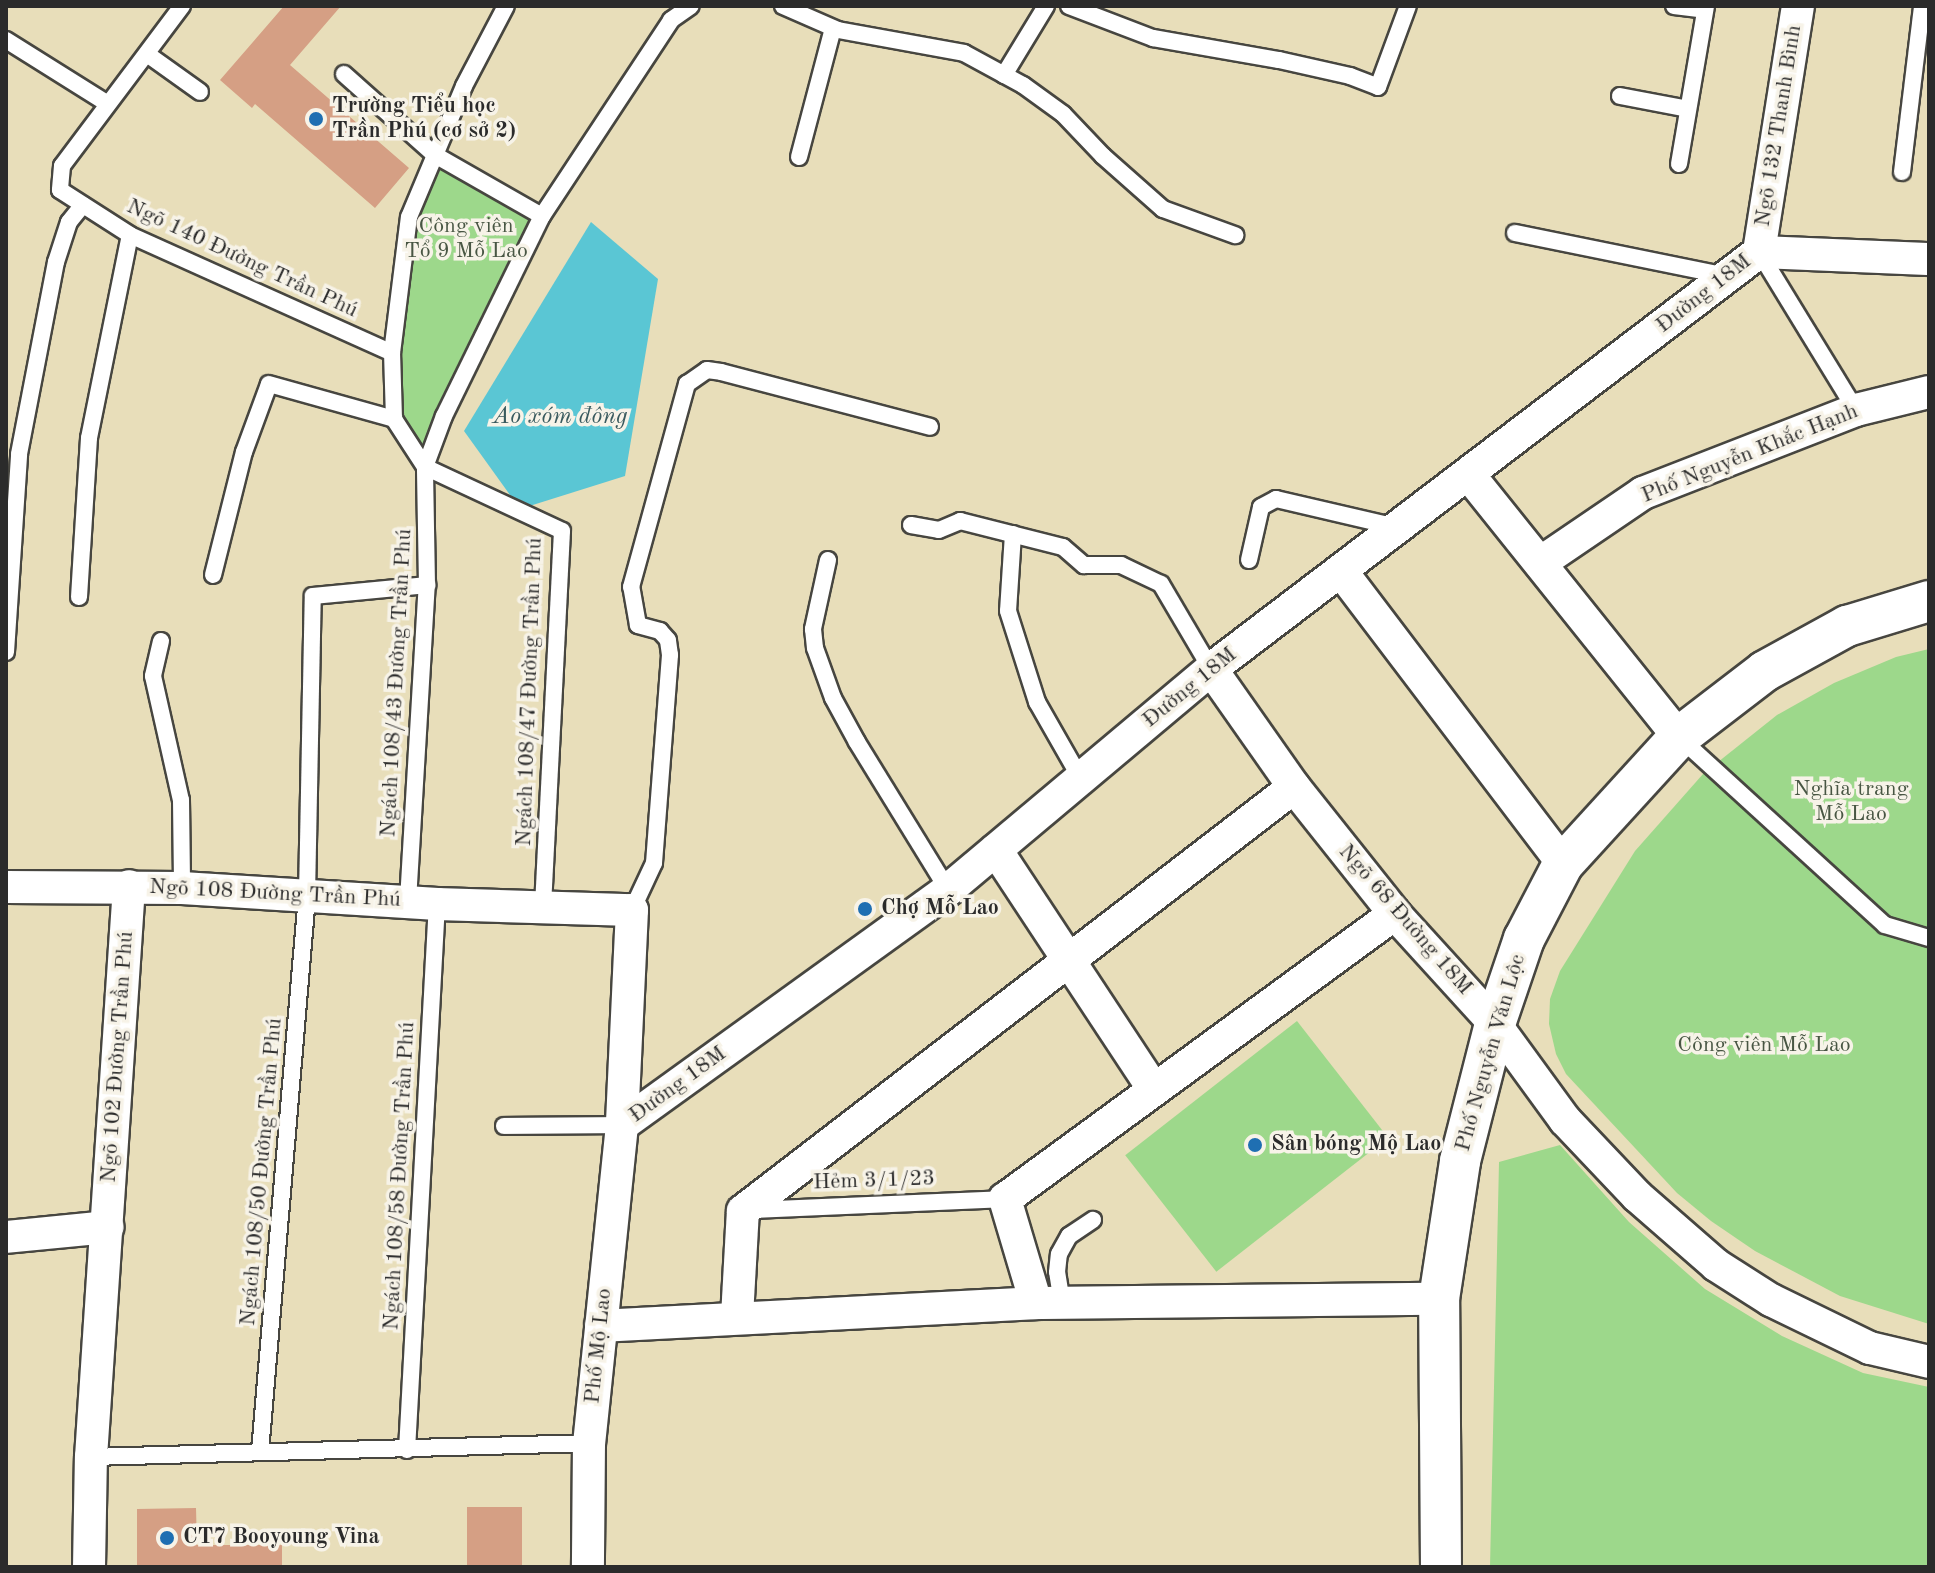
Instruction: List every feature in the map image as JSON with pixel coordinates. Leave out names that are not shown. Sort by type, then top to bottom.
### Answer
[{"type":"street","name":"Ngõ 132 Thanh Bình","points":[[1759,252],[1798,6]]},
{"type":"street","points":[[1759,252],[1929,259]]},
{"type":"street","name":"Đường 18M","points":[[622,1125],[948,890],[1211,669],[1759,252]]},
{"type":"street","name":"Phố Nguyễn Khắc Hạnh","points":[[1540,563],[1643,493],[1856,410],[1929,392]]},
{"type":"street","points":[[1469,475],[1679,737]]},
{"type":"street","points":[[1341,571],[1563,864]]},
{"type":"street","name":"Phố Nguyễn Văn Lộc","points":[[1441,1567],[1439,1299],[1460,1161],[1495,1024],[1524,939],[1563,864],[1679,737],[1765,671],[1847,626],[1929,601]]},
{"type":"street","name":"Ngõ 68 Đường 18M","points":[[1211,669],[1294,787],[1395,914],[1495,1024],[1565,1120],[1637,1196],[1716,1265],[1771,1300],[1870,1348],[1929,1362]]},
{"type":"street","points":[[737,1317],[743,1211],[1294,787]]},
{"type":"street","points":[[996,850],[1153,1088]]},
{"type":"street","name":"Ngõ 108 Đường Trần Phú","points":[[6,887],[129,886],[632,910]]},
{"type":"street","name":"Ngõ 102 Đường Trần Phú","points":[[89,1567],[91,1457],[129,886]]},
{"type":"street","name":"Phố Mộ Lao","points":[[588,1567],[589,1443],[622,1125],[632,910]]},
{"type":"street","points":[[1049,1303],[1005,1199],[1395,914]]},
{"type":"street","points":[[6,1237],[108,1227]]},
{"type":"street","points":[[601,1326],[1049,1303],[1439,1299]]},
{"type":"lane","points":[[6,40],[108,104],[182,6]]},
{"type":"lane","points":[[425,467],[394,419],[392,353],[409,217],[464,86],[506,6]]},
{"type":"lane","points":[[425,467],[444,416],[542,216],[671,20],[691,6]]},
{"type":"lane","points":[[783,6],[833,28],[964,53],[1063,114],[1119,172],[1163,209],[1235,235]]},
{"type":"lane","points":[[1004,75],[1046,6]]},
{"type":"lane","points":[[1069,6],[1153,38],[1279,60],[1350,76],[1378,87],[1408,6]]},
{"type":"lane","points":[[1674,6],[1705,8],[1679,164]]},
{"type":"lane","points":[[1902,172],[1922,6]]},
{"type":"lane","points":[[799,157],[833,28]]},
{"type":"lane","points":[[147,54],[200,92]]},
{"type":"lane","points":[[344,74],[435,155],[542,216]]},
{"type":"lane","points":[[1620,96],[1688,109]]},
{"type":"lane","name":"Ngõ 140 Đường Trần Phú","points":[[108,104],[62,166],[60,190],[130,235],[392,353]]},
{"type":"lane","points":[[6,652],[12,453],[56,262],[69,222],[83,205]]},
{"type":"lane","points":[[1515,233],[1727,277]]},
{"type":"lane","points":[[79,597],[89,438],[130,235]]},
{"type":"lane","name":"Ngõ 132 Thanh Bình","points":[[1759,252],[1856,410]]},
{"type":"lane","points":[[632,910],[654,863],[670,655],[668,640],[660,631],[638,625],[631,587],[687,384],[707,370],[721,372],[930,427]]},
{"type":"lane","points":[[213,575],[244,452],[269,384],[394,419]]},
{"type":"lane","name":"Ngách 108/43 Đường Trần Phú","points":[[423,902],[427,585],[425,467]]},
{"type":"lane","name":"Ngách 108/47 Đường Trần Phú","points":[[425,467],[562,531],[543,906]]},
{"type":"lane","points":[[1249,560],[1261,507],[1276,499],[1398,528]]},
{"type":"lane","points":[[911,525],[939,530],[960,521],[1063,547],[1084,565],[1121,565],[1161,584],[1211,669]]},
{"type":"lane","points":[[1013,534],[1008,611],[1037,702],[1081,779]]},
{"type":"lane","points":[[828,560],[813,629],[815,648],[833,698],[948,890]]},
{"type":"lane","name":"Ngách 108/50 Đường Trần Phú","points":[[260,1452],[307,896],[313,596],[427,585]]},
{"type":"lane","points":[[161,641],[153,676],[181,800],[182,888]]},
{"type":"lane","points":[[1679,737],[1885,925],[1929,938]]},
{"type":"lane","name":"Ngách 108/58 Đường Trần Phú","points":[[407,1450],[423,902]]},
{"type":"lane","points":[[504,1126],[622,1125]]},
{"type":"lane","name":"Hẻm 3/1/23","points":[[743,1211],[783,1206],[1005,1199]]},
{"type":"lane","points":[[1049,1303],[1059,1254],[1069,1236],[1093,1220]]},
{"type":"lane","points":[[91,1457],[589,1443]]},
{"type":"green space","name":"Công viên Tổ 9 Mỗ Lao","points":[[435,155],[542,216],[425,467],[394,419],[409,217]]},
{"type":"green space","name":"Công viên Mỗ Lao","points":[[1929,649],[1929,1324],[1840,1296],[1755,1251],[1711,1221],[1677,1193],[1566,1074],[1556,1054],[1549,1024],[1550,999],[1560,971],[1635,851],[1703,774],[1777,715],[1834,683],[1896,657]]},
{"type":"green space","name":"Sân bóng Mộ Lao","points":[[1297,1021],[1388,1138],[1216,1272],[1125,1155]]},
{"type":"green space","points":[[1560,1145],[1629,1222],[1705,1289],[1782,1336],[1863,1373],[1929,1387],[1929,1567],[1490,1567],[1499,1162]]},
{"type":"water","name":"Ao xóm đông","points":[[591,222],[658,279],[625,476],[520,509],[464,431]]},
{"type":"building","points":[[284,6],[341,6],[290,65],[409,168],[375,208],[255,104],[252,108],[220,80]]},
{"type":"building","points":[[467,1507],[522,1507],[522,1567],[467,1567]]},
{"type":"building","name":"CT7 Booyoung Vina","points":[[196,1508],[197,1545],[282,1545],[282,1567],[137,1567],[137,1509]]},
{"type":"place","name":"Trường Tiểu học Trần Phú (cơ sở 2)","points":[[316,119]]},
{"type":"place","name":"Chợ Mỗ Lao","points":[[865,909]]},
{"type":"place","name":"Sân bóng Mộ Lao","points":[[1255,1145]]},
{"type":"place","name":"CT7 Booyoung Vina","points":[[167,1538]]},
{"type":"park label","name":"Nghĩa trang Mỗ Lao","points":[[1851,802]]}]
